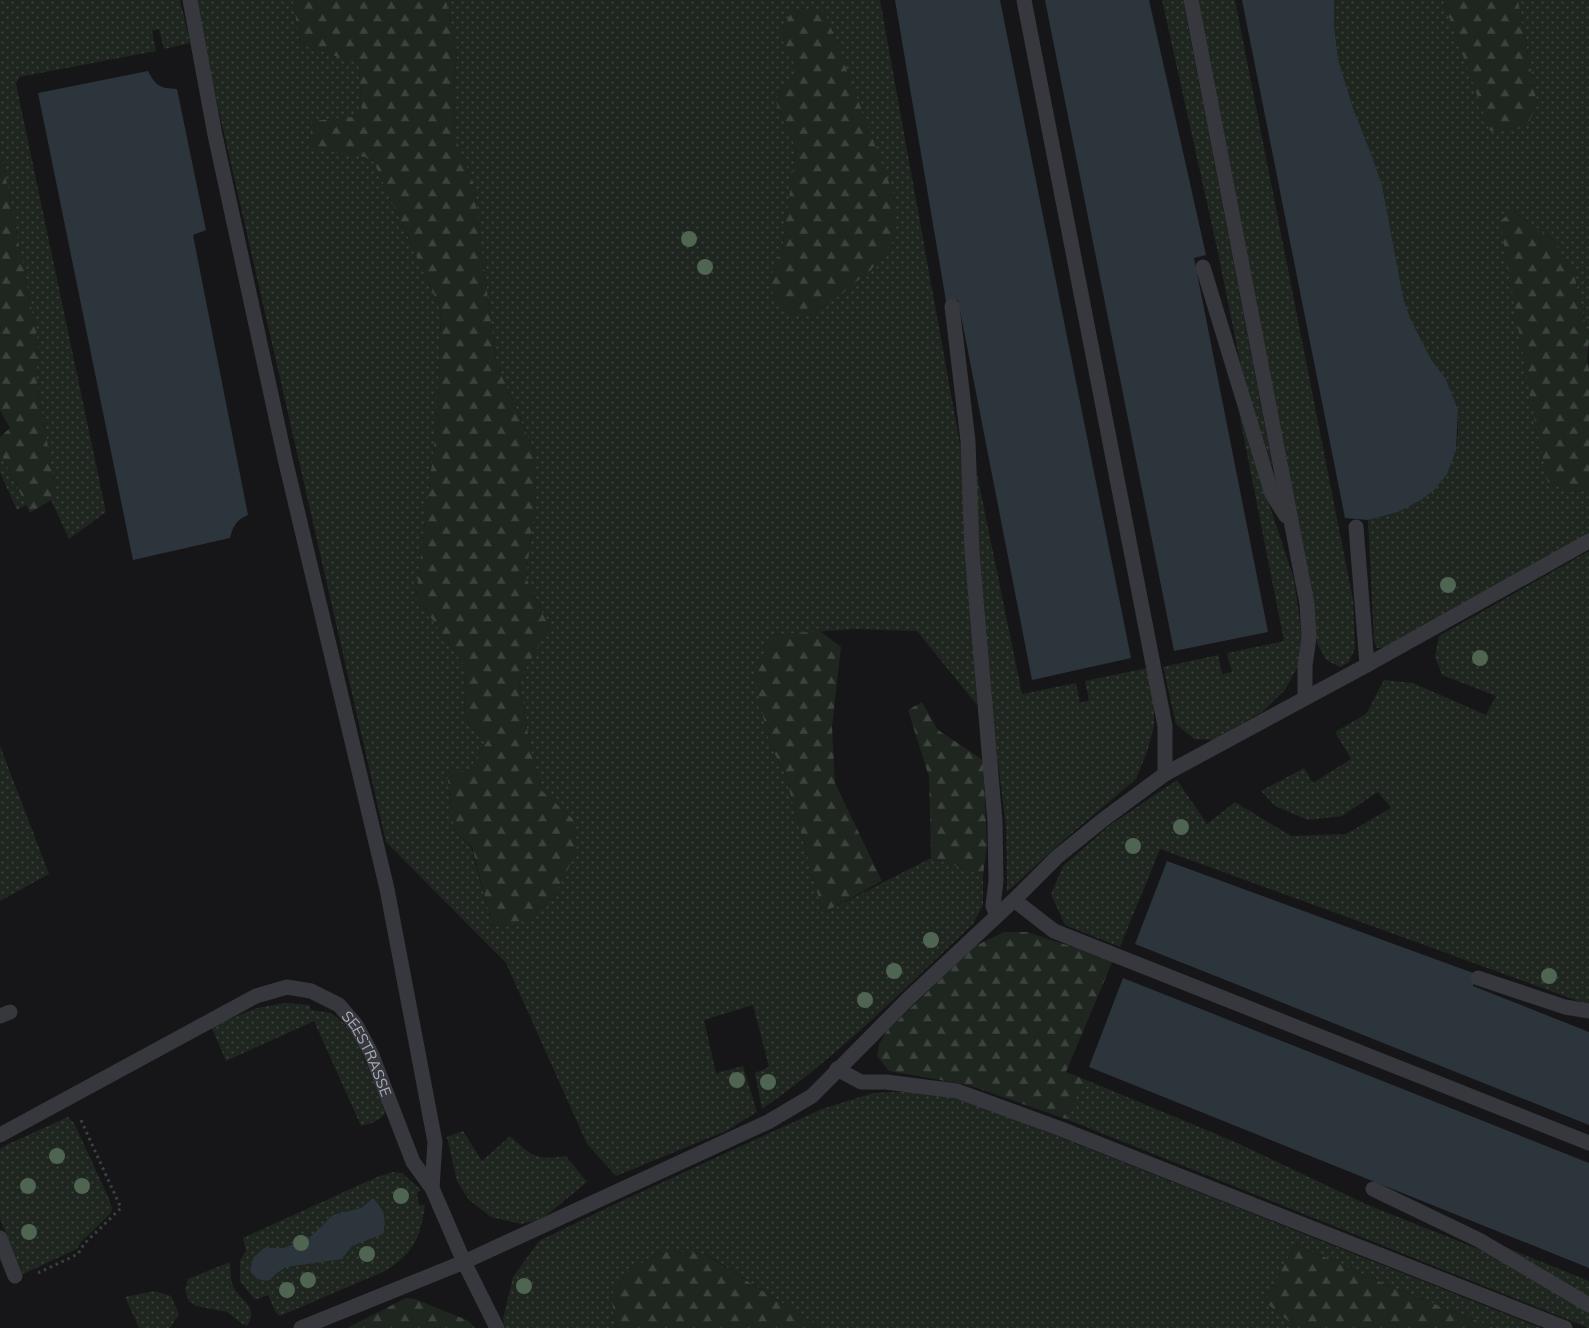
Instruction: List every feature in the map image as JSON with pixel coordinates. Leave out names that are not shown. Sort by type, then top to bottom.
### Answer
[{"type":"lane","points":[[190,0],[215,135],[285,459],[387,889],[435,1142],[432,1188]]},
{"type":"lane","points":[[1024,0],[1165,726],[1166,774]]},
{"type":"lane","points":[[1191,0],[1307,604],[1310,637],[1305,666],[1305,698]]},
{"type":"lane","points":[[1203,267],[1272,494],[1291,524]]},
{"type":"lane","points":[[952,306],[968,442],[972,551],[995,822],[996,881],[993,906],[996,916]]},
{"type":"lane","points":[[1356,527],[1367,665]]},
{"type":"lane","points":[[301,1328],[464,1262],[768,1122],[812,1096],[908,998],[1014,900],[1057,857],[1104,819],[1166,774],[1367,665],[1589,541]]},
{"type":"lane","points":[[1014,900],[1054,931],[1589,1143]]},
{"type":"lane","points":[[1478,978],[1565,1007],[1589,1011]]},
{"type":"lane","name":"SEESTRASSE","points":[[0,1136],[256,996],[286,987],[311,991],[339,1005],[356,1025],[371,1053],[413,1162],[432,1188],[464,1262],[497,1328]]},
{"type":"lane","points":[[837,1069],[861,1082],[886,1082],[958,1091],[1061,1129],[1565,1328]]},
{"type":"lane","points":[[1373,1190],[1479,1240],[1589,1305]]},
{"type":"lane","points":[[0,1238],[15,1276]]},
{"type":"path","points":[[15,1276],[19,1282],[78,1254],[84,1244],[121,1208],[70,1098]]},
{"type":"green space","points":[[0,0],[180,0],[190,43],[164,49],[159,29],[152,31],[156,51],[19,77],[16,84],[106,512],[69,539],[51,500],[55,487],[36,377],[38,342],[0,148]]},
{"type":"green space","points":[[197,0],[293,0],[300,44],[359,63],[362,116],[313,121],[372,158],[441,310],[436,429],[416,596],[466,668],[464,718],[488,740],[469,770],[447,773],[454,830],[471,847],[493,927],[573,819],[542,791],[531,751],[519,680],[549,627],[526,578],[536,493],[533,449],[496,361],[473,182],[455,138],[454,90],[457,48],[446,0],[880,0],[963,461],[977,705],[917,631],[855,629],[773,635],[769,743],[784,771],[823,913],[931,858],[983,875],[983,905],[973,924],[871,1021],[818,1067],[762,1109],[755,1073],[769,1067],[753,1005],[704,1020],[716,1073],[743,1066],[757,1112],[728,1130],[616,1176],[587,1144],[506,963],[386,842],[202,37]],"holes":[[[798,72],[867,129],[894,196],[770,279],[782,251],[796,148],[776,102],[781,88]]]},
{"type":"green space","points":[[293,0],[446,0],[457,48],[454,90],[455,137],[473,182],[496,361],[533,449],[536,493],[526,578],[549,627],[519,681],[531,751],[542,791],[573,819],[577,852],[555,893],[532,919],[493,927],[472,847],[454,830],[447,773],[469,770],[488,740],[464,718],[466,668],[416,596],[436,429],[441,310],[372,158],[309,148],[312,121],[362,116],[359,64],[300,44]]},
{"type":"green space","points":[[1162,0],[1183,0],[1273,469],[1245,386],[1217,248]]},
{"type":"green space","points":[[1196,0],[1235,0],[1353,600],[1355,648],[1349,662],[1340,667],[1326,660],[1317,643],[1312,601]]},
{"type":"green space","points":[[1334,0],[1443,0],[1491,131],[1537,105],[1518,0],[1589,0],[1589,340],[1573,270],[1552,239],[1513,211],[1572,492],[1589,488],[1589,534],[1384,648],[1377,648],[1374,641],[1368,520],[1398,512],[1456,450],[1458,410],[1446,379],[1431,359],[1410,318],[1403,297],[1382,185],[1353,108],[1338,59],[1334,24]]},
{"type":"green space","points":[[1443,0],[1518,0],[1537,105],[1526,128],[1490,131]]},
{"type":"green space","points":[[792,11],[825,12],[894,196],[895,239],[871,270],[816,314],[787,314],[774,299],[770,278],[782,251],[796,148],[776,102],[781,88],[798,72],[780,35]]},
{"type":"green space","points":[[0,148],[38,342],[36,377],[55,487],[51,500],[30,513],[0,452],[0,437],[10,428],[0,410]]},
{"type":"green space","points":[[1513,211],[1552,239],[1573,270],[1589,340],[1587,360],[1589,370],[1589,488],[1572,492],[1548,482],[1531,401],[1500,221]]},
{"type":"green space","points":[[1239,413],[1294,579],[1302,637],[1298,666],[1285,690],[1262,712],[1213,740],[1194,739],[1176,724],[1163,667],[1218,655],[1222,674],[1232,672],[1227,653],[1284,641]]},
{"type":"green space","points":[[0,452],[26,505],[17,510],[0,473]]},
{"type":"green space","points":[[977,474],[1022,694],[1076,683],[1080,703],[1089,700],[1085,681],[1147,668],[1154,701],[1154,726],[1147,752],[1136,779],[1065,839],[1007,892],[1006,826],[995,738],[976,507]]},
{"type":"green space","points":[[1589,551],[1589,1005],[1160,849],[1120,947],[1065,925],[1051,894],[1063,866],[1110,825],[1177,780],[1207,824],[1235,802],[1291,836],[1346,834],[1391,808],[1378,792],[1342,816],[1308,820],[1275,806],[1261,791],[1304,768],[1313,783],[1351,759],[1335,732],[1366,714],[1384,680],[1413,683],[1486,715],[1496,696],[1442,675],[1435,657],[1439,636]]},
{"type":"green space","points":[[820,631],[841,647],[832,727],[835,783],[882,881],[823,913],[784,771],[769,743],[754,674],[772,635]]},
{"type":"green space","points":[[922,702],[938,730],[983,760],[987,846],[983,875],[931,858],[929,777],[908,710]]},
{"type":"green space","points":[[0,746],[49,874],[0,901]]},
{"type":"green space","points":[[1004,932],[1027,932],[1113,960],[1066,1072],[1084,1079],[1066,1119],[968,1085],[889,1071],[877,1056],[879,1044],[887,1031],[975,946]]},
{"type":"green space","points":[[285,1003],[310,1005],[311,1010],[331,1013],[346,1025],[354,1035],[386,1110],[382,1117],[373,1123],[361,1126],[314,1021],[226,1061],[211,1026],[257,1008]]},
{"type":"green space","points":[[1084,1079],[1235,1142],[1368,1205],[1491,1254],[1589,1312],[1589,1328],[1066,1119]]},
{"type":"green space","points":[[925,1091],[979,1105],[1541,1328],[1495,1328],[1387,1285],[1295,1244],[1265,1302],[1297,1328],[821,1328],[706,1254],[664,1251],[628,1271],[611,1296],[616,1328],[505,1328],[503,1319],[513,1277],[539,1241],[822,1109],[873,1093]]},
{"type":"green space","points":[[68,1117],[74,1123],[110,1201],[111,1213],[81,1242],[77,1249],[23,1274],[0,1219],[0,1149]]},
{"type":"green space","points":[[463,1131],[482,1161],[510,1136],[529,1152],[540,1157],[566,1156],[587,1182],[542,1219],[521,1224],[491,1217],[469,1200],[457,1181],[447,1137]]},
{"type":"green space","points":[[393,1172],[402,1173],[421,1190],[417,1193],[419,1205],[425,1205],[421,1226],[414,1244],[395,1265],[280,1316],[276,1313],[268,1295],[255,1300],[240,1281],[240,1261],[246,1250],[243,1238],[377,1177]]},
{"type":"green space","points":[[1295,1244],[1387,1285],[1495,1328],[1297,1328],[1265,1302]]},
{"type":"green space","points":[[1505,1247],[1589,1281],[1589,1298]]},
{"type":"green space","points":[[664,1251],[705,1254],[821,1328],[616,1328],[611,1296],[628,1271]]},
{"type":"green space","points":[[230,1262],[233,1286],[250,1309],[251,1314],[247,1326],[227,1312],[196,1306],[189,1301],[185,1290],[188,1279]]},
{"type":"green space","points":[[154,1291],[171,1296],[179,1314],[170,1328],[139,1328],[125,1297]]},
{"type":"green space","points":[[406,1298],[415,1299],[469,1321],[475,1328],[347,1328]]},
{"type":"shaded area","points":[[895,0],[1000,0],[1131,658],[1032,680],[958,300],[946,301]]},
{"type":"shaded area","points":[[1045,0],[1149,0],[1206,255],[1194,258],[1268,632],[1174,651]]},
{"type":"shaded area","points":[[1242,0],[1334,0],[1334,24],[1338,59],[1353,108],[1382,185],[1403,297],[1410,318],[1431,359],[1446,379],[1458,410],[1456,450],[1447,474],[1435,489],[1421,500],[1398,512],[1368,520],[1345,518]]},
{"type":"shaded area","points":[[148,71],[153,80],[159,85],[177,89],[206,230],[193,235],[248,515],[236,524],[230,538],[133,560],[38,93]]},
{"type":"shaded area","points":[[1167,861],[1476,974],[1473,986],[1589,1032],[1589,1125],[1135,944]]},
{"type":"shaded area","points":[[1123,978],[1589,1163],[1589,1268],[1089,1067]]},
{"type":"shaded area","points":[[373,1198],[384,1214],[383,1234],[352,1246],[342,1259],[286,1267],[270,1280],[258,1279],[250,1270],[253,1258],[264,1248],[283,1248],[308,1239],[333,1215],[361,1208]]}]
